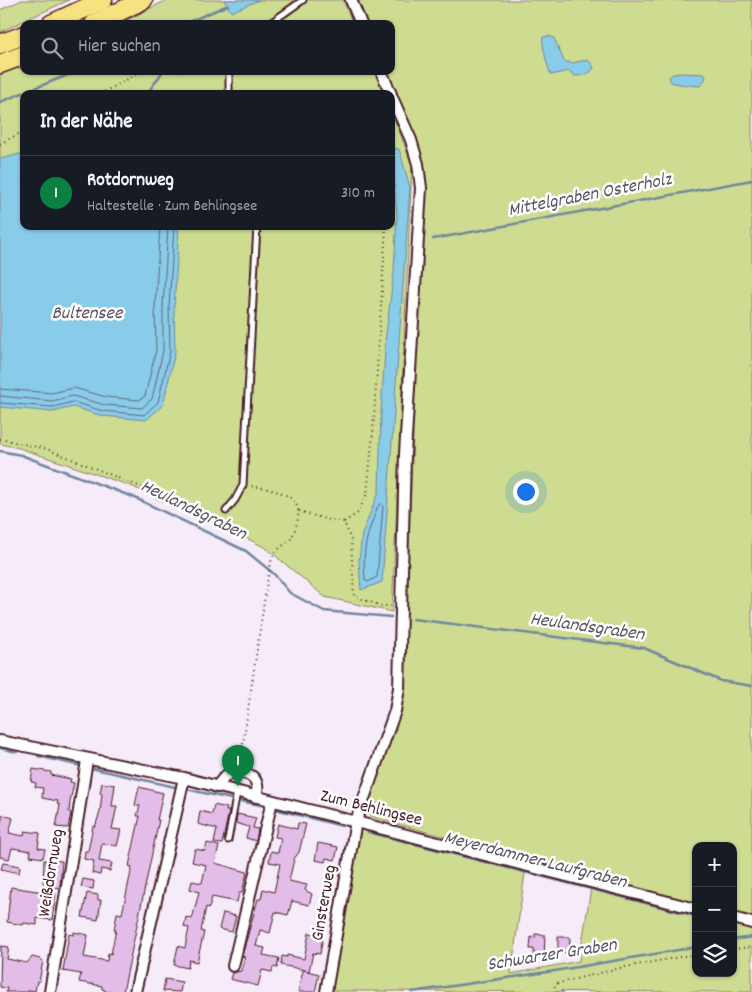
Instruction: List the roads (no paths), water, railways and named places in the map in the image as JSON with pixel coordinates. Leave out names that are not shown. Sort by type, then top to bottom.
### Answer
[{"type":"highway","points":[[60,20],[103,0]]},
{"type":"highway","points":[[102,20],[143,0]]},
{"type":"highway","points":[[0,44],[20,36]]},
{"type":"highway","points":[[0,64],[20,56]]},
{"type":"street","points":[[351,0],[359,20]]},
{"type":"street","name":"Ginsterweg","points":[[383,75],[389,90]]},
{"type":"street","name":"Ginsterweg","points":[[328,992],[356,821],[395,711],[399,688],[404,454],[421,188],[418,164],[411,140],[395,103]]},
{"type":"street","name":"Zum Behlingsee","points":[[0,741],[86,760],[184,778],[692,907]]},
{"type":"street","name":"Weißdornweg","points":[[50,992],[86,760]]},
{"type":"street","points":[[216,787],[226,776],[239,772],[246,773],[255,778],[258,787],[256,797]]},
{"type":"street","points":[[136,992],[184,778]]},
{"type":"street","points":[[233,966],[272,801]]},
{"type":"street","points":[[737,919],[752,923]]},
{"type":"lane","points":[[275,20],[303,0]]},
{"type":"lane","points":[[229,75],[229,90]]},
{"type":"lane","points":[[226,511],[235,500],[243,485],[257,230]]},
{"type":"lane","points":[[228,840],[237,792]]},
{"type":"water","points":[[224,0],[259,0],[231,12]]},
{"type":"water","points":[[549,36],[554,38],[564,61],[572,63],[587,60],[594,68],[588,73],[575,76],[569,71],[551,75],[545,56],[543,40],[543,37]]},
{"type":"water","points":[[673,74],[704,74],[706,78],[700,86],[671,82],[669,77]]},
{"type":"water","points":[[395,148],[399,149],[410,187],[382,582],[361,590],[359,561],[362,534],[379,491],[381,412],[386,334],[394,270],[397,215]]},
{"type":"water","name":"Bultensee","points":[[20,154],[20,230],[179,230],[174,308],[175,352],[163,405],[146,420],[103,416],[73,407],[53,412],[0,407],[0,159]]},
{"type":"waterway","points":[[193,20],[228,5]]},
{"type":"waterway","points":[[30,90],[68,75]]},
{"type":"waterway","points":[[150,90],[160,75]]},
{"type":"waterway","points":[[0,102],[20,94]]},
{"type":"waterway","name":"Mittelgraben Osterholz","points":[[433,239],[752,180]]},
{"type":"waterway","name":"Heulandsgraben","points":[[0,451],[21,455],[133,497],[246,551],[274,574],[290,593],[324,611],[391,617]]},
{"type":"waterway","name":"Heulandsgraben","points":[[413,619],[644,648],[721,681],[752,686]]},
{"type":"waterway","name":"Meyerdammer Laufgraben","points":[[0,748],[17,752]]},
{"type":"waterway","name":"Meyerdammer Laufgraben","points":[[38,756],[81,766]]},
{"type":"waterway","name":"Meyerdammer Laufgraben","points":[[91,768],[175,787]]},
{"type":"waterway","name":"Meyerdammer Laufgraben","points":[[186,789],[231,799]]},
{"type":"waterway","name":"Meyerdammer Laufgraben","points":[[240,801],[265,806]]},
{"type":"waterway","name":"Meyerdammer Laufgraben","points":[[275,809],[342,826]]},
{"type":"waterway","name":"Meyerdammer Laufgraben","points":[[368,832],[692,915]]},
{"type":"waterway","name":"Schwarzer Graben","points":[[737,939],[752,937]]},
{"type":"waterway","name":"Schwarzer Graben","points":[[412,992],[692,948]]},
{"type":"place","name":"Rotdornweg","points":[[238,786]]}]
